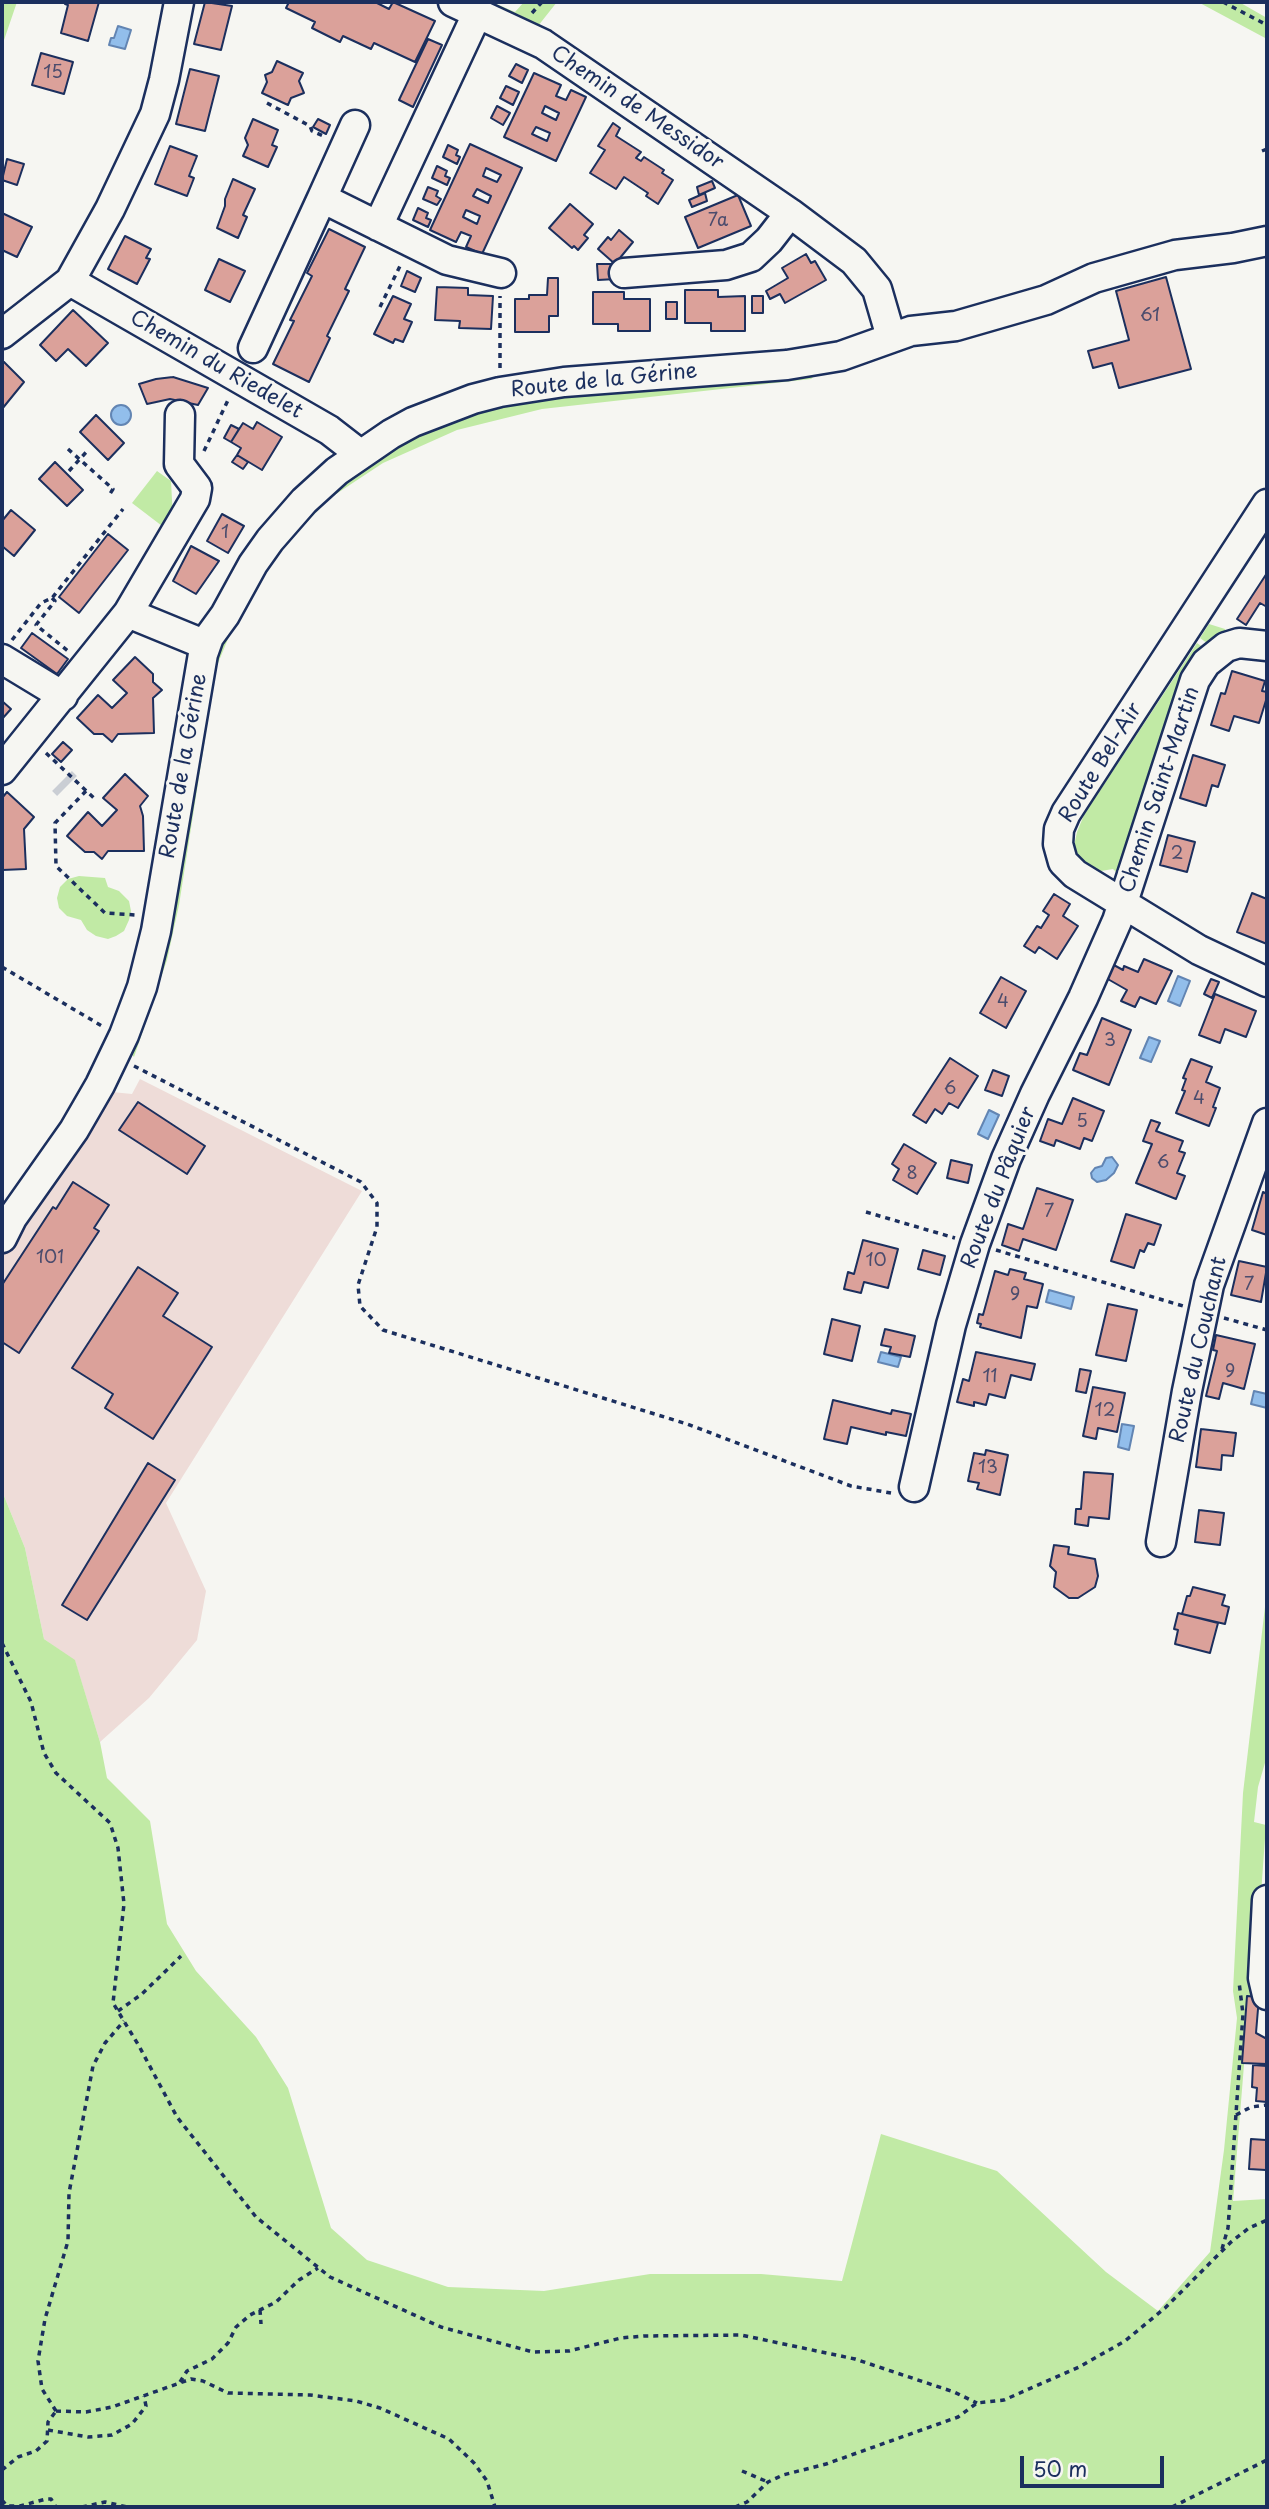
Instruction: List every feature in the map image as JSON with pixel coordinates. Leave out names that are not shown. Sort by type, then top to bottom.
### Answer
[{"type":"street","points":[[2,334],[70,281],[110,209],[153,120],[164,80],[178,2]]},
{"type":"street","name":"Chemin de Messidor","points":[[378,226],[465,8],[543,44],[790,213],[854,261],[877,289],[891,337]]},
{"type":"street","points":[[253,348],[350,135]]},
{"type":"street","points":[[322,198],[447,260],[501,273]]},
{"type":"street","points":[[624,273],[726,265],[751,257],[769,240],[790,213]]},
{"type":"street","name":"Route de la Gérine","points":[[2,1238],[12,1218],[74,1130],[100,1085],[120,1044],[149,962],[206,645],[270,540],[304,501],[360,454],[423,418],[500,391],[564,382],[787,365],[841,356],[911,331],[956,326],[1046,300],[1094,278],[1175,255],[1267,241]]},
{"type":"street","name":"Chemin du Riedelet","points":[[70,281],[329,430],[360,454]]},
{"type":"street","points":[[2,770],[128,613],[195,499],[197,488],[178,464],[180,415]]},
{"type":"street","name":"Route Bel-Air","points":[[1267,504],[1066,813],[1059,829],[1058,844],[1063,862],[1075,874],[1199,950],[1267,982]]},
{"type":"street","points":[[128,613],[206,645]]},
{"type":"street","name":"Chemin Saint-Martin","points":[[1122,903],[1195,680],[1206,663],[1226,647],[1239,643],[1267,646]]},
{"type":"street","points":[[5,652],[63,696]]},
{"type":"street","name":"Route du Pâquier","points":[[914,1487],[951,1325],[975,1244],[1006,1159],[1083,998],[1122,903]]},
{"type":"street","name":"Route du Couchant","points":[[1161,1542],[1187,1391],[1209,1285],[1267,1124]]},
{"type":"street","points":[[1267,1900],[1263,1978],[1267,1995]]},
{"type":"path","points":[[1223,2],[1267,25]]},
{"type":"path","points":[[267,103],[310,126],[312,131],[350,135]]},
{"type":"path","points":[[380,307],[411,243]]},
{"type":"path","points":[[500,391],[501,273]]},
{"type":"path","points":[[215,428],[234,388]]},
{"type":"path","points":[[68,449],[113,489],[108,497]]},
{"type":"path","points":[[69,471],[89,449]]},
{"type":"path","points":[[5,652],[41,603],[51,598],[123,509]]},
{"type":"path","points":[[51,598],[55,601],[36,625],[86,665]]},
{"type":"path","points":[[29,737],[96,800]]},
{"type":"path","points":[[86,791],[55,823],[56,866],[105,913],[139,915],[143,899],[162,899]]},
{"type":"path","points":[[2,968],[102,1026],[141,1071],[361,1182],[377,1203],[377,1227],[358,1285],[360,1306],[383,1330],[687,1424],[851,1486],[902,1495],[914,1487]]},
{"type":"path","points":[[866,1212],[1267,1330]]},
{"type":"path","points":[[2,1643],[31,1702],[44,1754],[56,1773],[110,1823],[118,1848],[124,1904],[113,2003],[177,2117],[256,2217],[318,2268],[330,2277],[442,2327],[533,2352],[569,2351],[621,2338],[644,2336],[741,2335],[856,2359],[954,2392],[977,2403]]},
{"type":"path","points":[[118,2011],[142,1993],[181,1956]]},
{"type":"path","points":[[1221,2250],[1228,2228],[1243,2014],[1239,1972]]},
{"type":"path","points":[[56,2411],[43,2389],[38,2361],[45,2319],[68,2241],[69,2193],[93,2066],[105,2043],[124,2021]]},
{"type":"path","points":[[1236,2115],[1251,2107],[1267,2105]]},
{"type":"path","points":[[735,2507],[747,2502],[768,2482],[783,2474],[826,2464],[958,2417],[977,2403],[1004,2400],[1079,2367],[1125,2342],[1165,2308],[1221,2250],[1249,2228],[1267,2220]]},
{"type":"path","points":[[179,2383],[187,2371],[212,2359],[228,2343],[236,2327],[276,2302],[299,2280],[318,2268]]},
{"type":"path","points":[[260,2310],[261,2324]]},
{"type":"path","points":[[56,2411],[86,2412],[112,2407],[191,2379],[203,2381],[228,2393],[310,2395],[356,2401],[380,2408],[449,2439],[474,2463],[487,2482],[495,2507]]},
{"type":"path","points":[[48,2430],[88,2437],[111,2435],[132,2424],[146,2406],[144,2395]]},
{"type":"path","points":[[2,2470],[18,2457],[36,2451],[47,2441],[48,2421],[56,2411]]},
{"type":"path","points":[[1172,2507],[1267,2460]]},
{"type":"path","points":[[742,2471],[768,2482]]},
{"type":"path","points":[[2,2500],[8,2506],[20,2506],[51,2499],[55,2507]]},
{"type":"path","points":[[82,2507],[105,2502],[127,2507]]},
{"type":"shaded area","points":[[140,1079],[362,1191],[166,1503],[206,1591],[197,1640],[149,1698],[100,1742],[75,1661],[44,1639],[25,1548],[2,1491],[2,1258],[112,1092],[132,1094]]},
{"type":"green space","points":[[2,2],[17,2],[2,46]]},
{"type":"green space","points":[[471,2],[492,2],[515,12],[524,2],[557,2],[538,26],[518,14],[512,18]]},
{"type":"green space","points":[[1198,2],[1239,2],[1267,18],[1267,39]]},
{"type":"green space","points":[[819,372],[811,379],[542,409],[457,430],[383,463],[330,498],[275,555],[237,617],[216,668],[179,905],[167,960],[134,1057],[127,1048],[210,666],[244,593],[325,492],[403,438],[499,401]]},
{"type":"green space","points":[[157,471],[171,481],[173,519],[166,529],[132,503]]},
{"type":"green space","points":[[1209,624],[1225,629],[1226,633],[1211,646],[1200,638]]},
{"type":"green space","points":[[1197,643],[1207,650],[1124,868],[1117,873],[1113,869],[1101,871],[1090,868],[1080,858],[1074,846],[1084,815]]},
{"type":"green space","points":[[79,876],[105,878],[108,887],[119,891],[129,901],[131,911],[124,931],[108,939],[96,936],[87,930],[81,920],[67,916],[59,908],[57,898],[60,887],[68,879]]},
{"type":"green space","points":[[2,1491],[25,1548],[44,1639],[75,1660],[100,1742],[107,1778],[150,1821],[167,1924],[196,1971],[256,2037],[288,2088],[331,2228],[367,2260],[448,2287],[544,2291],[650,2274],[761,2274],[842,2281],[881,2134],[997,2171],[1106,2272],[1158,2311],[1210,2252],[1224,2150],[1237,2018],[1233,1991],[1243,1793],[1267,1590],[1267,1756],[1258,1787],[1254,1822],[1266,1825],[1261,1894],[1259,1992],[1249,2003],[1233,2201],[1267,2199],[1267,2507],[2,2507]]},
{"type":"water","points":[[118,26],[131,30],[125,49],[109,45]]},
{"type":"water","points":[[121,405],[128,408],[131,415],[128,422],[121,425],[114,422],[111,415],[114,408]]},
{"type":"water","points":[[1178,976],[1190,981],[1180,1006],[1168,1001]]},
{"type":"water","points":[[1149,1037],[1160,1041],[1151,1062],[1140,1058]]},
{"type":"water","points":[[989,1110],[999,1115],[988,1139],[978,1134]]},
{"type":"water","points":[[1112,1157],[1118,1165],[1114,1173],[1106,1180],[1097,1182],[1091,1173],[1102,1166],[1106,1158]]},
{"type":"water","points":[[1049,1290],[1074,1297],[1071,1309],[1046,1302]]},
{"type":"water","points":[[881,1352],[901,1357],[898,1367],[878,1362]]},
{"type":"water","points":[[1254,1391],[1267,1394],[1267,1408],[1251,1404]]},
{"type":"water","points":[[1122,1424],[1134,1426],[1129,1450],[1118,1447]]},
{"type":"building","points":[[66,2],[99,2],[88,41],[61,33],[68,5]]},
{"type":"building","points":[[205,2],[232,6],[221,50],[194,44]]},
{"type":"building","points":[[289,2],[375,2],[389,9],[393,2],[435,21],[415,62],[374,43],[371,49],[343,36],[340,42],[312,28],[315,22],[286,8]]},
{"type":"building","points":[[428,39],[442,45],[413,107],[399,100]]},
{"type":"building","points":[[41,53],[73,62],[64,94],[32,85]]},
{"type":"building","points":[[277,61],[303,73],[299,81],[304,93],[291,98],[288,105],[262,93],[267,82],[265,75],[272,72]]},
{"type":"building","points":[[516,64],[528,70],[522,83],[509,76]]},
{"type":"building","points":[[190,69],[219,76],[205,131],[176,124]]},
{"type":"building","points":[[534,73],[561,85],[556,96],[566,100],[571,90],[586,97],[556,161],[504,137]],"holes":[[[545,106],[559,113],[556,120],[542,113]],[[536,127],[550,133],[547,141],[532,134]]]},
{"type":"building","points":[[506,86],[519,92],[513,105],[500,98]]},
{"type":"building","points":[[497,106],[510,113],[503,125],[491,118]]},
{"type":"building","points":[[253,119],[278,130],[272,145],[277,147],[268,167],[243,156],[248,145],[245,138]]},
{"type":"building","points":[[318,119],[330,125],[326,134],[313,127]]},
{"type":"building","points":[[613,123],[620,128],[616,136],[641,152],[636,158],[641,161],[644,157],[664,170],[662,173],[673,180],[658,204],[646,196],[648,193],[624,177],[616,189],[590,173],[605,150],[598,146]]},
{"type":"building","points":[[470,144],[522,168],[482,254],[466,247],[471,236],[461,232],[456,242],[430,230]],"holes":[[[486,168],[501,175],[497,182],[483,176]],[[477,189],[491,196],[488,203],[473,196]],[[466,210],[480,216],[477,224],[463,217]]]},
{"type":"building","points":[[448,145],[458,150],[456,155],[460,157],[457,164],[443,157]]},
{"type":"building","points":[[170,146],[197,156],[189,176],[194,178],[187,196],[155,184]]},
{"type":"building","points":[[7,159],[24,164],[17,185],[2,180]]},
{"type":"building","points":[[437,166],[447,171],[445,176],[450,178],[447,185],[432,178]]},
{"type":"building","points":[[233,179],[255,189],[243,215],[247,217],[238,238],[217,228]]},
{"type":"building","points":[[712,181],[715,188],[699,195],[697,187]]},
{"type":"building","points":[[428,187],[438,191],[436,196],[441,199],[437,205],[423,199]]},
{"type":"building","points":[[705,193],[707,201],[692,207],[689,200]]},
{"type":"building","points":[[738,195],[751,226],[698,248],[685,217]]},
{"type":"building","points":[[570,204],[593,224],[584,235],[588,238],[578,250],[549,228]]},
{"type":"building","points":[[418,208],[428,213],[426,218],[431,220],[428,227],[413,220]]},
{"type":"building","points":[[2,213],[32,227],[17,257],[2,250]]},
{"type":"building","points":[[329,229],[365,247],[345,289],[349,291],[327,336],[330,338],[309,382],[273,364],[294,321],[290,320],[312,276],[307,273]]},
{"type":"building","points":[[619,230],[633,242],[615,264],[598,249],[608,237],[611,240]]},
{"type":"building","points":[[125,236],[151,249],[146,258],[150,259],[137,284],[108,269]]},
{"type":"building","points":[[806,254],[811,263],[815,261],[826,280],[785,303],[780,294],[770,299],[766,291],[788,278],[782,268]]},
{"type":"building","points":[[219,259],[245,271],[230,302],[205,290]]},
{"type":"building","points":[[597,264],[616,264],[616,279],[598,280]]},
{"type":"building","points":[[407,271],[421,278],[415,292],[401,286]]},
{"type":"building","points":[[1166,277],[1191,369],[1119,388],[1112,363],[1093,368],[1088,351],[1129,340],[1116,291]]},
{"type":"building","points":[[548,278],[558,278],[558,316],[549,316],[549,332],[515,332],[515,299],[529,299],[529,295],[547,295]]},
{"type":"building","points":[[437,287],[468,288],[468,295],[493,296],[491,329],[459,328],[460,321],[435,320]]},
{"type":"building","points":[[685,290],[718,290],[718,297],[745,296],[745,331],[711,331],[711,323],[685,323]]},
{"type":"building","points":[[593,292],[624,292],[624,299],[650,299],[650,331],[618,331],[618,324],[593,324]]},
{"type":"building","points":[[393,296],[411,304],[404,319],[412,322],[403,342],[395,339],[393,343],[374,334]]},
{"type":"building","points":[[752,296],[763,296],[763,313],[752,313]]},
{"type":"building","points":[[666,302],[677,302],[677,319],[666,319]]},
{"type":"building","points":[[73,310],[108,343],[86,366],[68,349],[56,361],[40,345]]},
{"type":"building","points":[[3,361],[24,382],[2,409],[2,363]]},
{"type":"building","points":[[173,377],[208,388],[198,405],[170,399],[147,404],[139,384]]},
{"type":"building","points":[[96,415],[124,443],[108,460],[80,432]]},
{"type":"building","points":[[257,422],[282,437],[262,470],[237,455],[241,448],[231,442],[243,423],[253,429]]},
{"type":"building","points":[[231,425],[239,429],[231,442],[224,438]]},
{"type":"building","points":[[237,455],[248,462],[243,469],[232,462]]},
{"type":"building","points":[[55,462],[83,490],[67,506],[39,479]]},
{"type":"building","points":[[11,510],[35,530],[14,556],[2,546],[2,521]]},
{"type":"building","points":[[222,514],[244,526],[228,553],[207,541]]},
{"type":"building","points":[[108,534],[128,550],[79,613],[59,597]]},
{"type":"building","points":[[191,546],[219,561],[196,594],[173,581]]},
{"type":"building","points":[[1267,573],[1267,607],[1260,603],[1246,625],[1237,619]]},
{"type":"building","points":[[32,633],[68,659],[57,674],[21,648]]},
{"type":"building","points":[[135,657],[153,674],[153,682],[162,690],[153,698],[154,733],[118,734],[112,742],[103,734],[94,734],[77,718],[98,695],[112,708],[127,693],[113,680]]},
{"type":"building","points":[[1232,671],[1265,681],[1262,691],[1267,692],[1267,697],[1259,723],[1234,716],[1229,731],[1211,725],[1221,693],[1225,694]]},
{"type":"building","points":[[2,701],[11,709],[2,719]]},
{"type":"building","points":[[63,742],[72,750],[61,762],[52,754]]},
{"type":"building","points":[[1193,755],[1225,765],[1218,787],[1212,785],[1206,806],[1180,798]]},
{"type":"building","points":[[125,774],[148,796],[140,806],[143,816],[144,851],[108,851],[102,859],[94,852],[85,852],[67,836],[88,812],[102,826],[117,810],[103,798]]},
{"type":"building","points":[[7,792],[34,817],[24,829],[26,869],[2,870],[2,798]]},
{"type":"building","points":[[1168,835],[1195,842],[1187,872],[1160,865]]},
{"type":"building","points":[[1252,893],[1267,899],[1267,944],[1237,932]]},
{"type":"building","points":[[1054,894],[1070,904],[1063,916],[1078,926],[1057,959],[1039,947],[1035,953],[1024,946],[1037,926],[1041,928],[1049,915],[1043,911]]},
{"type":"building","points":[[1144,959],[1172,971],[1156,1004],[1140,997],[1135,1007],[1121,1001],[1127,990],[1106,978],[1112,964],[1123,970],[1124,966],[1138,972]]},
{"type":"building","points":[[1001,977],[1026,991],[1006,1028],[980,1013]]},
{"type":"building","points":[[1211,979],[1219,982],[1212,998],[1204,994]]},
{"type":"building","points":[[1215,994],[1256,1011],[1246,1037],[1225,1029],[1220,1043],[1199,1035]]},
{"type":"building","points":[[1102,1018],[1131,1030],[1109,1085],[1073,1070],[1080,1053],[1087,1055]]},
{"type":"building","points":[[950,1058],[978,1076],[958,1108],[949,1103],[942,1114],[935,1109],[926,1123],[913,1115]]},
{"type":"building","points":[[1191,1059],[1212,1067],[1206,1082],[1220,1088],[1209,1126],[1176,1113],[1185,1091],[1182,1090],[1186,1079],[1183,1078]]},
{"type":"building","points":[[993,1070],[1009,1076],[1002,1096],[985,1090]]},
{"type":"building","points":[[1073,1098],[1104,1111],[1092,1141],[1084,1138],[1080,1149],[1056,1140],[1054,1146],[1040,1141],[1048,1119],[1062,1124]]},
{"type":"building","points":[[138,1102],[205,1146],[187,1174],[119,1130]]},
{"type":"building","points":[[1151,1120],[1160,1123],[1156,1131],[1183,1141],[1179,1151],[1185,1153],[1177,1173],[1185,1176],[1176,1199],[1136,1183],[1152,1144],[1143,1141]]},
{"type":"building","points":[[904,1144],[936,1163],[917,1194],[893,1180],[899,1169],[892,1164]]},
{"type":"building","points":[[951,1160],[972,1165],[968,1183],[947,1178]]},
{"type":"building","points":[[73,1182],[109,1205],[94,1228],[99,1231],[19,1353],[2,1342],[2,1285],[53,1207],[56,1209]]},
{"type":"building","points":[[1037,1188],[1073,1200],[1056,1250],[1023,1239],[1019,1251],[1002,1245],[1008,1224],[1023,1229]]},
{"type":"building","points":[[1263,1192],[1267,1194],[1267,1235],[1252,1230]]},
{"type":"building","points":[[1126,1214],[1161,1225],[1154,1245],[1148,1243],[1144,1252],[1140,1250],[1134,1268],[1111,1261]]},
{"type":"building","points":[[863,1240],[898,1249],[888,1288],[864,1282],[861,1293],[844,1289],[848,1272],[854,1274]]},
{"type":"building","points":[[923,1250],[945,1256],[940,1275],[918,1269]]},
{"type":"building","points":[[1239,1261],[1267,1267],[1261,1302],[1231,1295]]},
{"type":"building","points":[[138,1267],[178,1293],[163,1316],[212,1347],[153,1439],[105,1408],[113,1394],[72,1368]]},
{"type":"building","points":[[1010,1269],[1026,1273],[1024,1279],[1043,1284],[1037,1308],[1027,1306],[1021,1338],[980,1327],[981,1324],[977,1323],[979,1314],[983,1315],[995,1271],[1008,1275]]},
{"type":"building","points":[[1108,1304],[1137,1310],[1126,1361],[1096,1355]]},
{"type":"building","points":[[832,1319],[860,1326],[852,1361],[824,1354]]},
{"type":"building","points":[[885,1329],[915,1336],[910,1357],[889,1353],[891,1347],[881,1345]]},
{"type":"building","points":[[1216,1335],[1255,1344],[1244,1389],[1223,1383],[1219,1399],[1206,1396],[1217,1351],[1213,1350]]},
{"type":"building","points":[[976,1352],[1035,1364],[1031,1380],[1011,1375],[1005,1398],[989,1394],[986,1405],[974,1402],[974,1406],[957,1402],[963,1379],[969,1381]]},
{"type":"building","points":[[1080,1369],[1091,1371],[1086,1393],[1076,1391]]},
{"type":"building","points":[[1093,1387],[1125,1393],[1117,1432],[1098,1428],[1096,1439],[1083,1436]]},
{"type":"building","points":[[833,1400],[891,1414],[892,1410],[911,1414],[906,1436],[886,1432],[886,1435],[851,1427],[847,1444],[824,1439]]},
{"type":"building","points":[[1201,1429],[1236,1433],[1233,1456],[1222,1455],[1221,1470],[1196,1467]]},
{"type":"building","points":[[986,1450],[1008,1455],[1000,1495],[977,1489],[979,1483],[968,1481],[974,1453],[985,1455]]},
{"type":"building","points":[[148,1463],[175,1480],[87,1620],[62,1605]]},
{"type":"building","points":[[1084,1472],[1113,1474],[1109,1519],[1089,1517],[1088,1526],[1075,1524],[1076,1509],[1081,1509]]},
{"type":"building","points":[[1199,1510],[1224,1513],[1220,1545],[1195,1542]]},
{"type":"building","points":[[1054,1545],[1069,1547],[1068,1554],[1095,1559],[1098,1576],[1095,1587],[1078,1598],[1069,1598],[1054,1587],[1056,1572],[1050,1566]]},
{"type":"building","points":[[1193,1587],[1225,1595],[1222,1605],[1229,1607],[1225,1624],[1182,1614],[1187,1596],[1190,1596]]},
{"type":"building","points":[[1178,1613],[1218,1623],[1210,1653],[1175,1644],[1178,1630],[1174,1629]]},
{"type":"building","points":[[1247,1996],[1259,1997],[1256,2033],[1267,2039],[1267,2064],[1242,2063]]},
{"type":"building","points":[[1253,2065],[1267,2066],[1267,2102],[1256,2101],[1257,2088],[1252,2087]]},
{"type":"building","points":[[1267,2126],[1266,2170],[1249,2169],[1251,2139],[1266,2140]]},
{"type":"tunnel","points":[[62,781],[67,786]]}]
